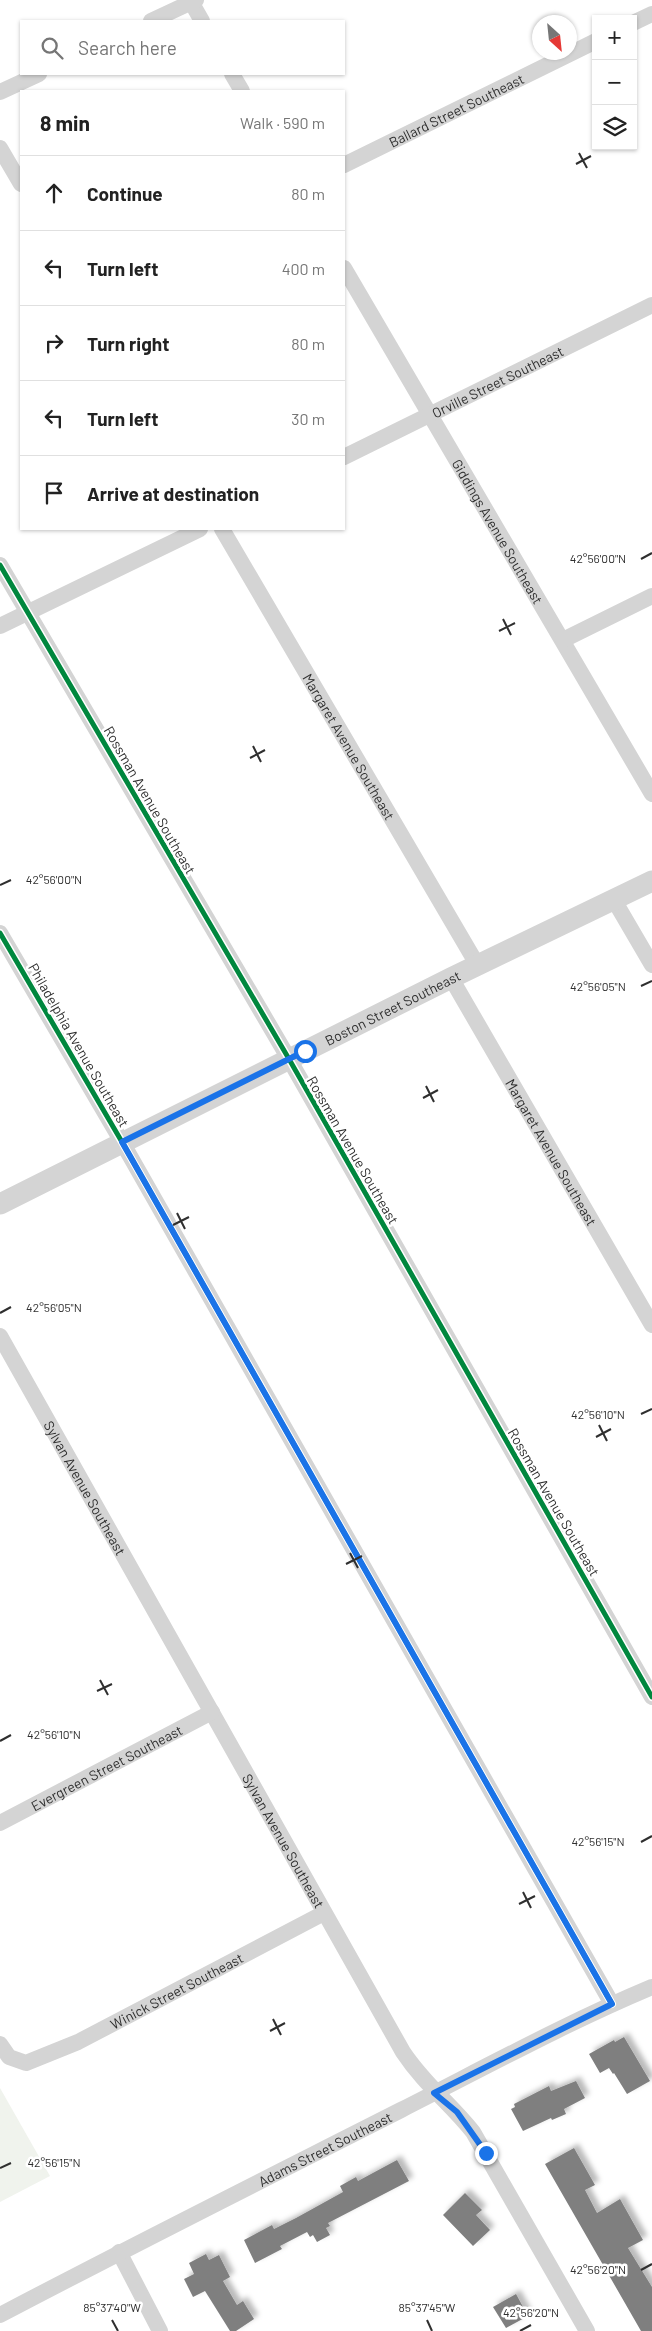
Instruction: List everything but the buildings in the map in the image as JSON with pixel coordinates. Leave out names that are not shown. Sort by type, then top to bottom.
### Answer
[{"type":"street","points":[[153,20],[193,1],[202,20]]},
{"type":"street","points":[[637,21],[652,14]]},
{"type":"street","name":"Ballard Street Southeast","points":[[345,165],[592,43]]},
{"type":"street","points":[[0,92],[38,75]]},
{"type":"street","points":[[233,75],[241,90]]},
{"type":"street","points":[[0,148],[20,182]]},
{"type":"street","name":"Giddings Avenue Southeast","points":[[345,270],[652,794]]},
{"type":"street","name":"Orville Street Southeast","points":[[345,458],[652,305]]},
{"type":"street","points":[[0,626],[198,530]]},
{"type":"street","name":"Margaret Avenue Southeast","points":[[223,530],[478,966]]},
{"type":"street","name":"Rossman Avenue Southeast","points":[[0,565],[289,1059],[652,1697]]},
{"type":"street","points":[[563,640],[652,596]]},
{"type":"street","name":"Boston Street Southeast","points":[[0,1204],[451,978],[652,881]]},
{"type":"street","points":[[614,900],[652,965]]},
{"type":"street","name":"Philadelphia Avenue Southeast","points":[[0,933],[122,1142],[612,2004]]},
{"type":"street","name":"Margaret Avenue Southeast","points":[[451,978],[652,1325]]},
{"type":"street","name":"Sylvan Avenue Southeast","points":[[0,1336],[403,2052],[434,2093],[457,2112],[473,2132],[587,2331]]},
{"type":"street","name":"Evergreen Street Southeast","points":[[0,1824],[212,1712]]},
{"type":"street","name":"Winick Street Southeast","points":[[0,2044],[9,2058],[26,2063],[78,2042],[324,1913]]},
{"type":"street","name":"Adams Street Southeast","points":[[0,2315],[119,2252],[434,2093],[652,1986]]},
{"type":"street","points":[[119,2252],[160,2331]]},
{"type":"shaded area","points":[[0,2088],[50,2176],[0,2202]]},
{"type":"cycle path","points":[[0,565],[289,1059],[652,1697]]},
{"type":"cycle path","points":[[0,933],[122,1142],[612,2004]]},
{"type":"route","points":[[305,1051],[122,1142],[612,2004],[434,2093],[457,2112],[473,2132],[486,2153]]}]
